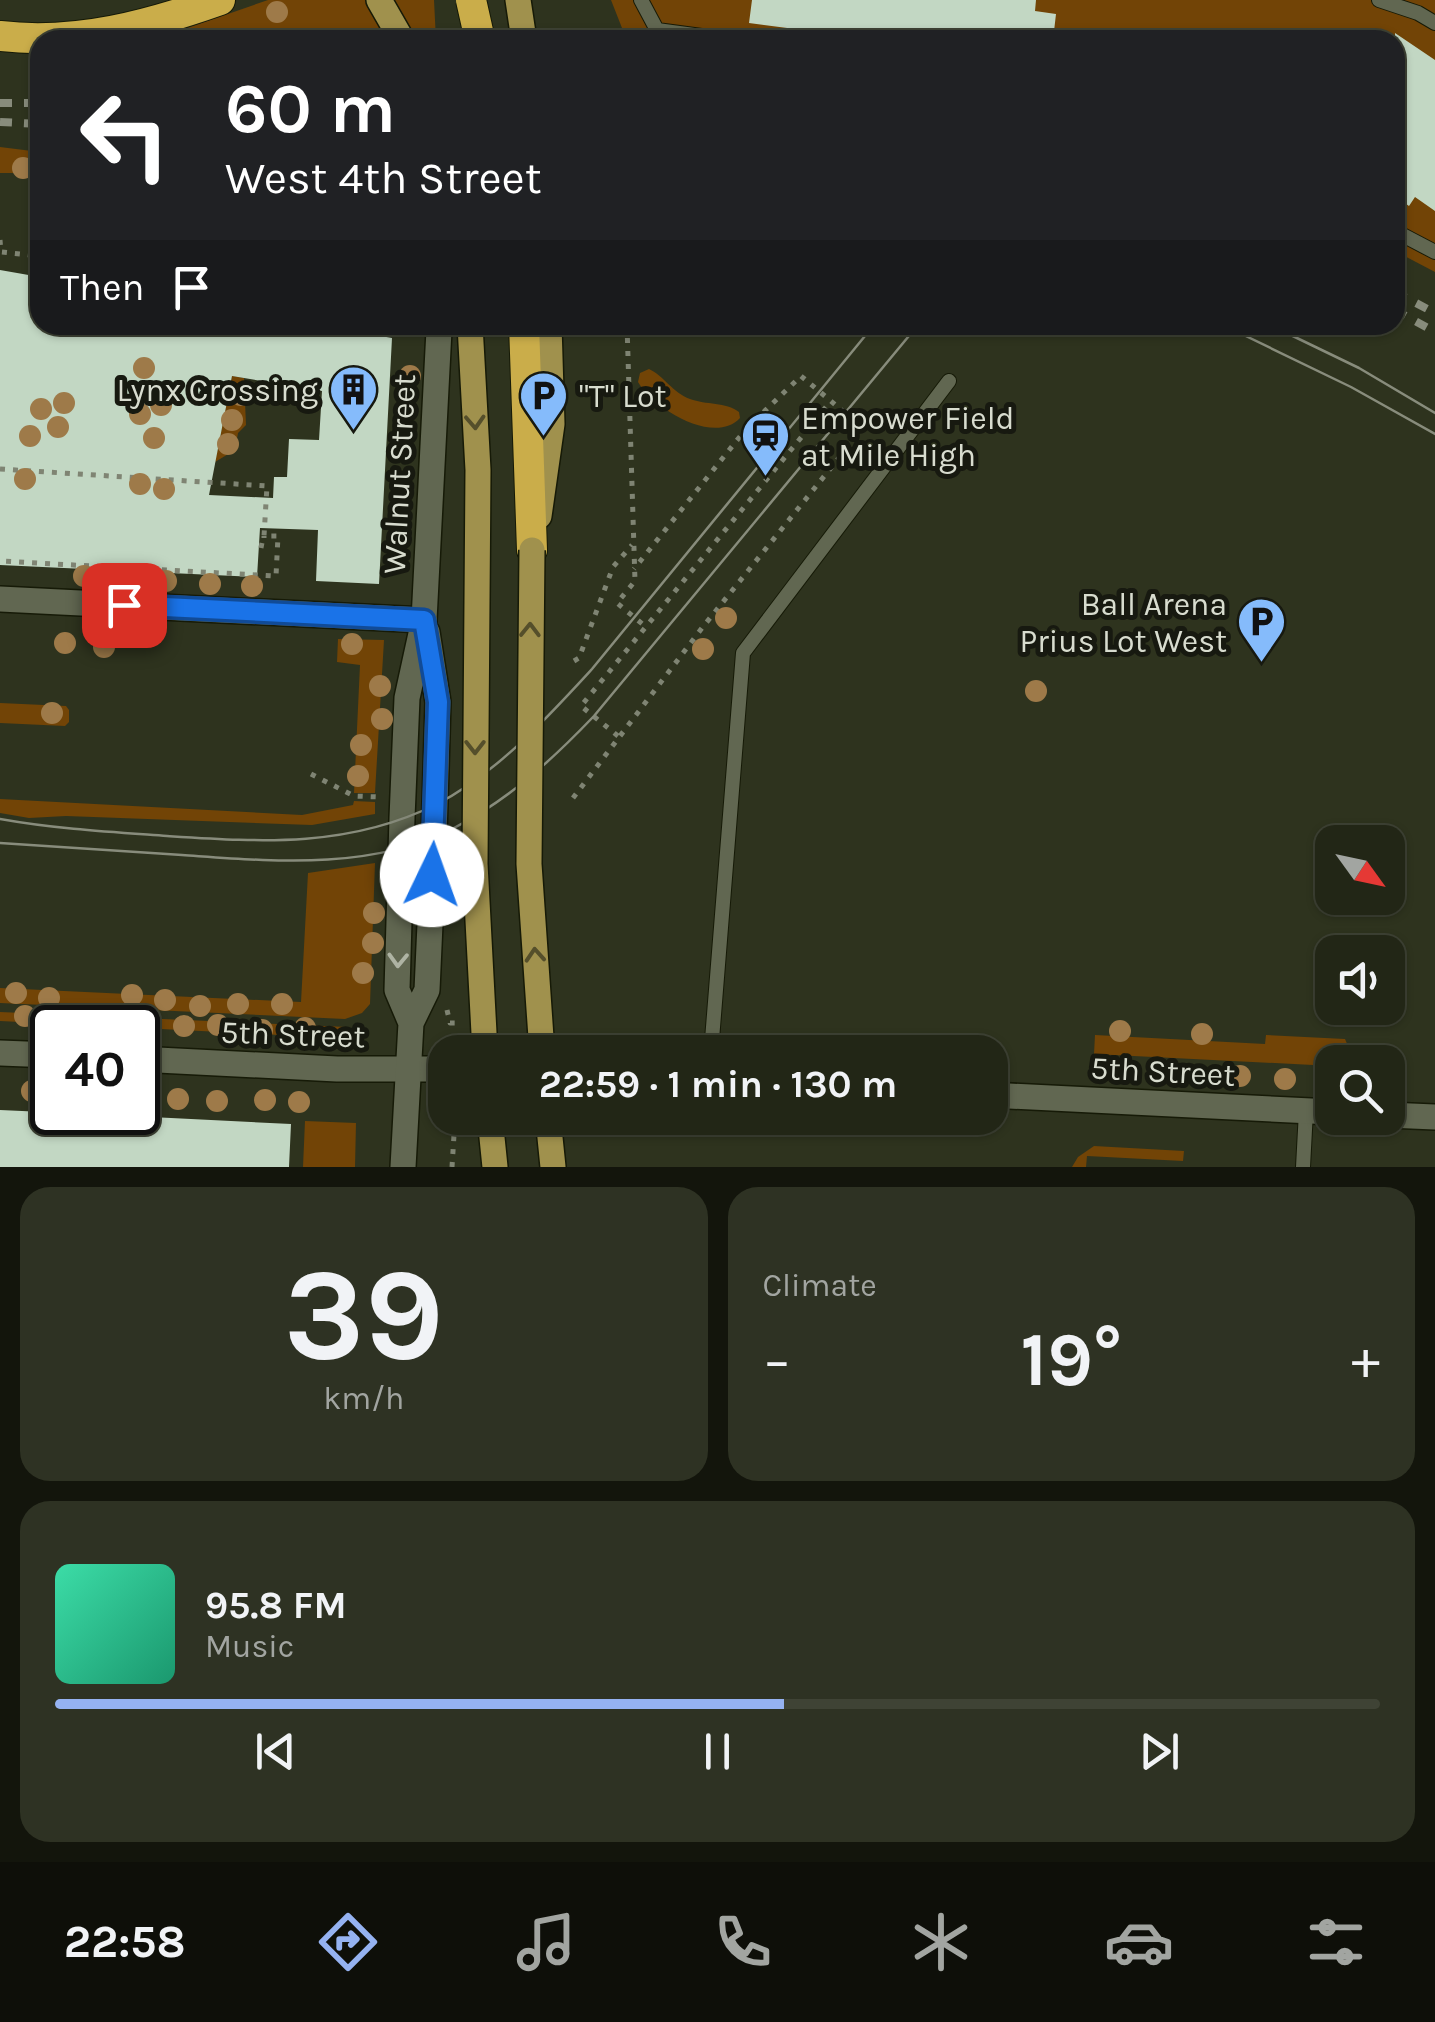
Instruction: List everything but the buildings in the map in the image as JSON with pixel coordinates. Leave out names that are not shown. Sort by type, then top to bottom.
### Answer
[{"type":"highway","points":[[120,30],[154,23],[220,0]]},
{"type":"highway","points":[[471,0],[478,30]]},
{"type":"highway","points":[[0,36],[30,35]]},
{"type":"highway","points":[[524,335],[532,550]]},
{"type":"main road","points":[[380,0],[396,30]]},
{"type":"main road","points":[[518,0],[522,30]]},
{"type":"main road","points":[[471,335],[478,470],[475,864],[484,1035]]},
{"type":"main road","points":[[541,1035],[529,864],[532,550],[552,424],[550,335]]},
{"type":"main road","points":[[484,1135],[495,1167]]},
{"type":"main road","points":[[550,1135],[553,1167]]},
{"type":"street","name":"Walnut Street","points":[[403,1167],[411,1023],[397,990],[407,698],[424,620],[439,335]]},
{"type":"street","points":[[0,599],[424,620]]},
{"type":"street","points":[[0,1053],[30,1054]]},
{"type":"street","name":"5th Street","points":[[160,1060],[428,1069]]},
{"type":"street","name":"5th Street","points":[[1008,1096],[1315,1111]]},
{"type":"street","points":[[1405,1116],[1435,1117]]},
{"type":"lane","points":[[641,0],[657,30]]},
{"type":"lane","points":[[1379,0],[1435,23]]},
{"type":"lane","points":[[1405,236],[1435,252]]},
{"type":"lane","points":[[711,1035],[743,653],[949,381]]},
{"type":"lane","points":[[1302,1167],[1306,1111]]},
{"type":"path","points":[[0,240],[0,252],[30,255]]},
{"type":"path","points":[[628,335],[635,581],[616,603],[646,626]]},
{"type":"path","points":[[572,798],[863,428],[801,376],[746,430],[634,569]]},
{"type":"path","points":[[618,736],[581,706],[831,401]]},
{"type":"path","points":[[0,469],[266,486],[264,546],[259,546]]},
{"type":"path","points":[[0,562],[276,576],[278,536],[264,536]]},
{"type":"path","points":[[574,662],[579,658],[613,567],[634,543]]},
{"type":"path","points":[[310,774],[354,796],[382,798]]},
{"type":"path","points":[[452,1167],[454,1135]]},
{"type":"shaded area","points":[[268,0],[434,0],[436,30],[182,30]]},
{"type":"shaded area","points":[[611,0],[1435,0],[1435,272],[1405,256],[1405,30],[622,28]]},
{"type":"shaded area","points":[[0,147],[30,151],[30,173],[0,173]]},
{"type":"shaded area","points":[[649,369],[684,396],[728,407],[739,412],[740,418],[729,426],[715,428],[700,426],[670,412],[638,382],[640,373]]},
{"type":"shaded area","points":[[232,376],[244,378],[246,425],[238,433],[235,450],[215,462]]},
{"type":"shaded area","points":[[338,639],[384,640],[375,793],[354,793],[360,665],[337,662]]},
{"type":"shaded area","points":[[0,703],[66,706],[69,722],[65,726],[0,723]]},
{"type":"shaded area","points":[[0,799],[302,815],[353,805],[354,801],[375,802],[375,814],[312,825],[29,818],[0,813]]},
{"type":"shaded area","points":[[375,863],[370,1004],[362,1013],[345,1019],[160,1010],[160,1005],[0,1003],[0,988],[301,1002],[308,873]]},
{"type":"shaded area","points":[[0,1012],[30,1013],[30,1022],[0,1021]]},
{"type":"shaded area","points":[[160,1019],[347,1027],[340,1038],[160,1029]]},
{"type":"shaded area","points":[[1095,1035],[1265,1044],[1266,1035],[1345,1039],[1348,1045],[1315,1045],[1315,1065],[1094,1054]]},
{"type":"shaded area","points":[[305,1121],[356,1123],[355,1167],[303,1167]]},
{"type":"shaded area","points":[[1094,1146],[1184,1151],[1183,1161],[1087,1156],[1086,1167],[1072,1167],[1078,1157]]},
{"type":"tram line","points":[[0,819],[104,832],[305,839],[371,828],[437,804],[501,761],[592,669],[866,335]]},
{"type":"tram line","points":[[0,843],[319,860],[387,852],[472,818],[528,779],[594,716],[910,335]]},
{"type":"tram line","points":[[1244,335],[1351,387],[1435,434]]},
{"type":"tram line","points":[[1291,335],[1359,368],[1435,413]]},
{"type":"railway","points":[[0,103],[30,103]]},
{"type":"railway","points":[[0,122],[30,124]]},
{"type":"railway","points":[[1405,297],[1435,313]]},
{"type":"railway","points":[[1405,316],[1435,332]]},
{"type":"place","name":"Lynx Crossing","points":[[353,432]]},
{"type":"place","name":"\"T\" Lot","points":[[544,438]]},
{"type":"place","name":"Empower Field at Mile High","points":[[766,478]]},
{"type":"place","name":"Ball Arena Prius Lot West","points":[[1262,664]]},
{"type":"route","points":[[124,605],[424,620],[438,702],[432,875]]}]
